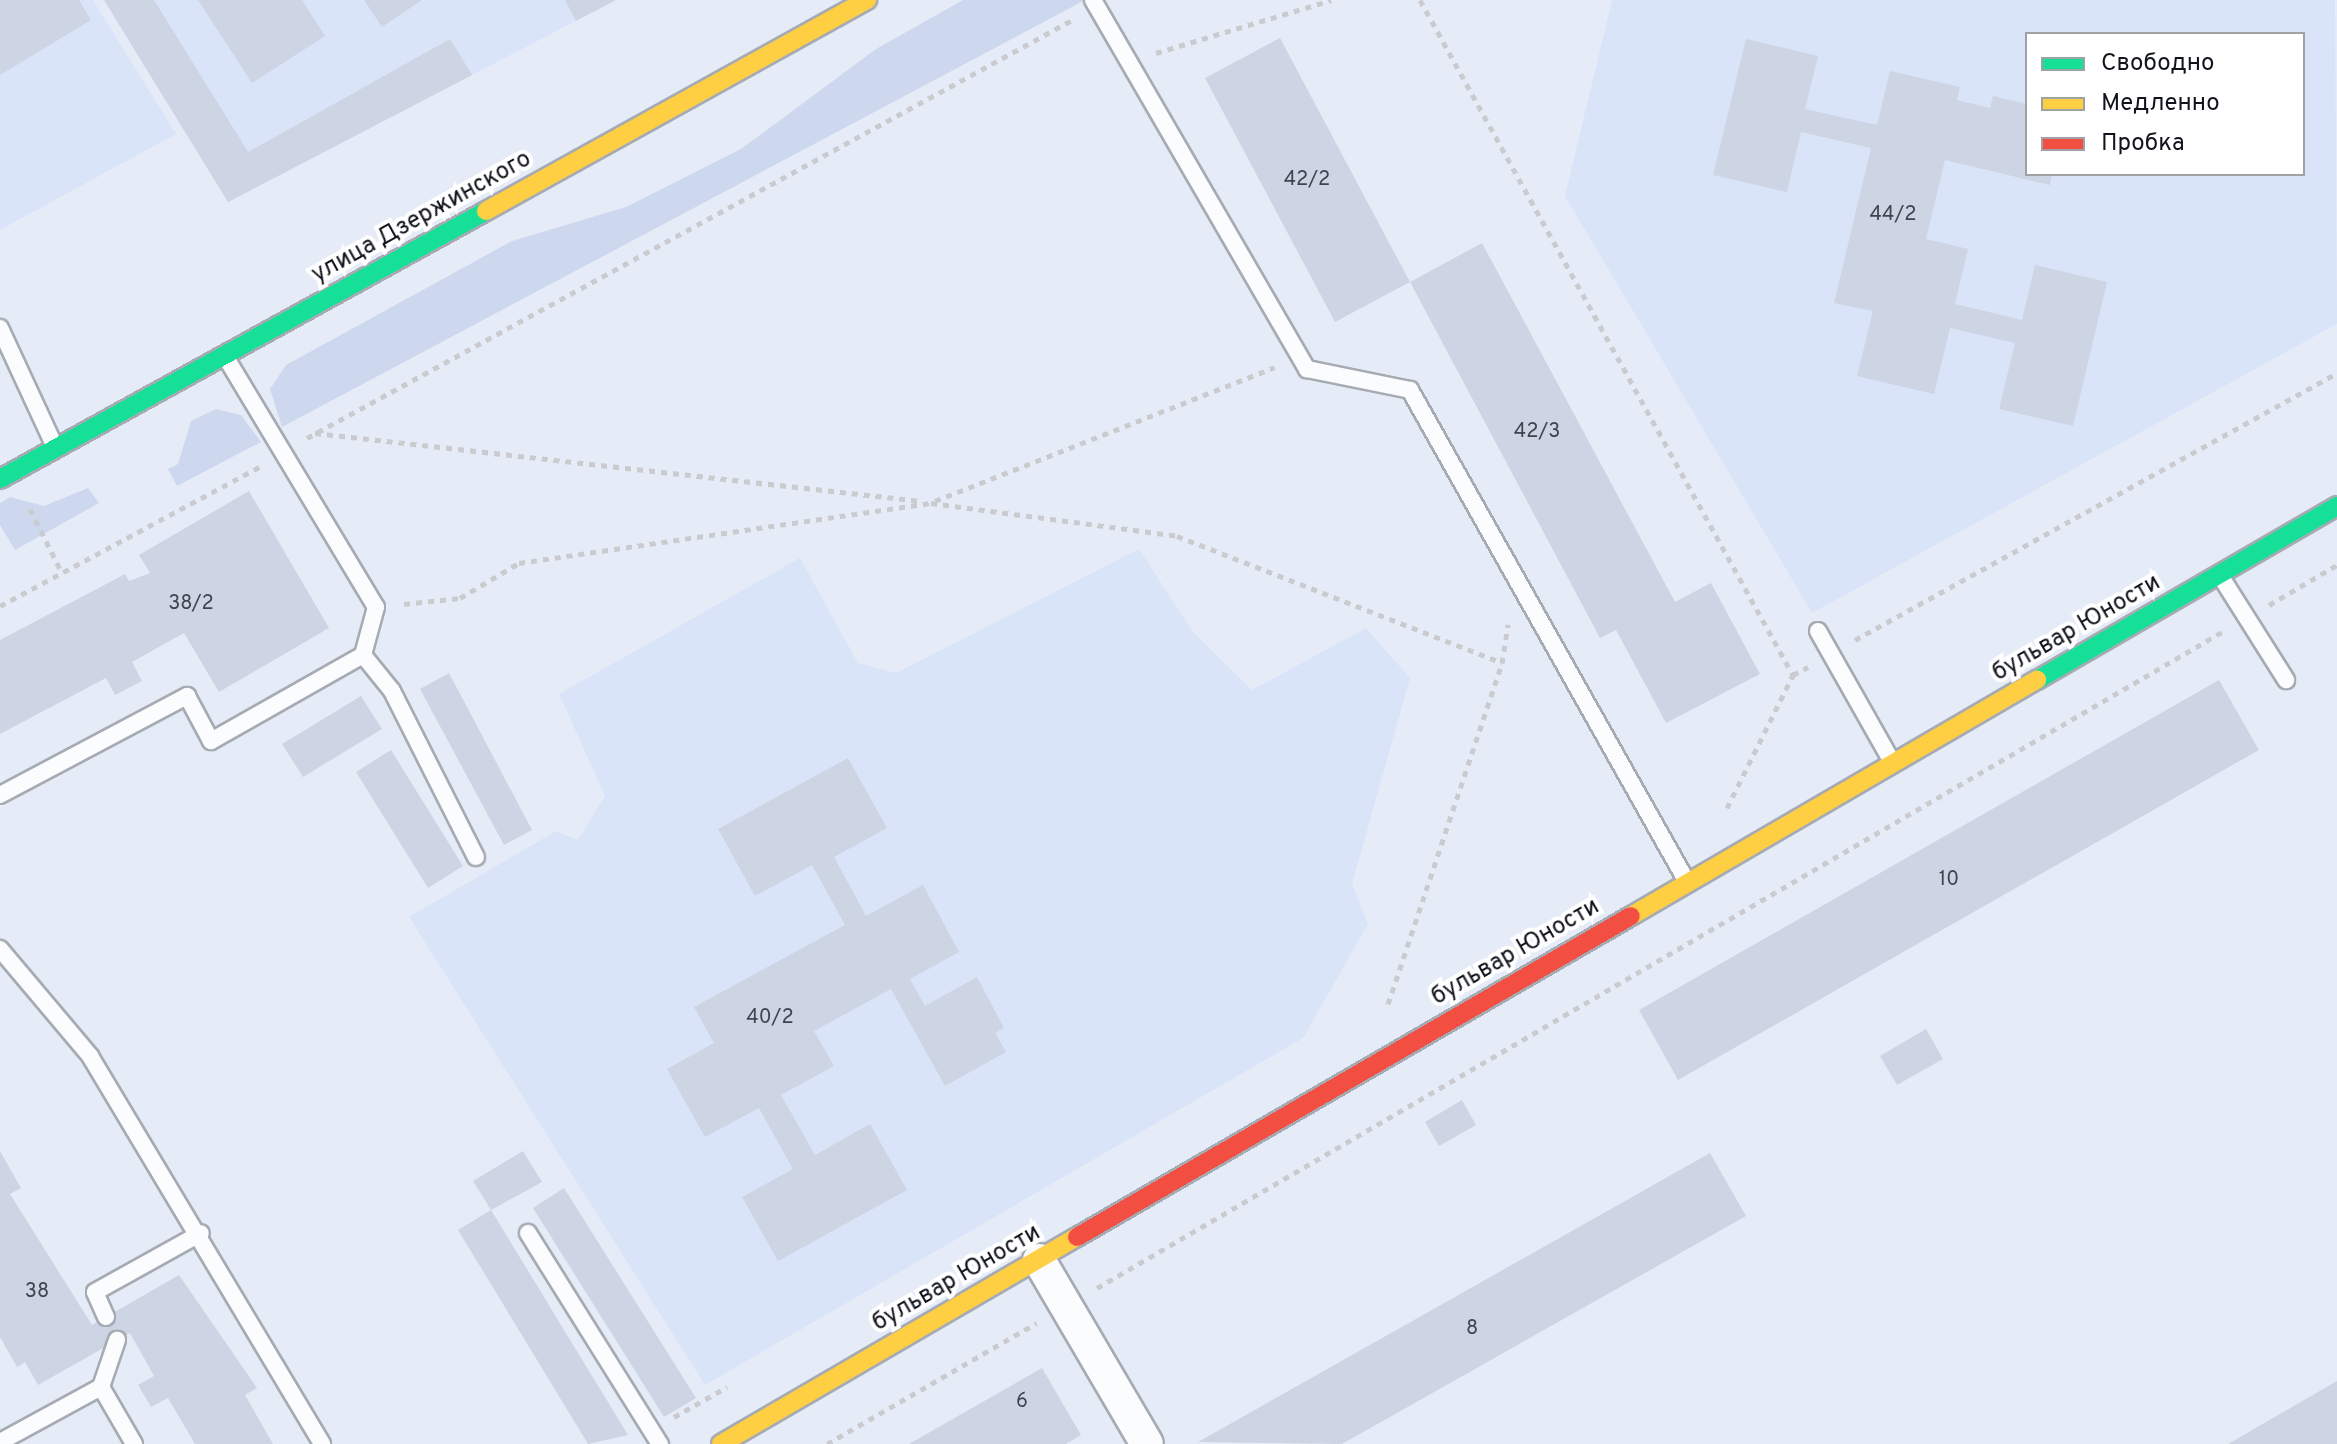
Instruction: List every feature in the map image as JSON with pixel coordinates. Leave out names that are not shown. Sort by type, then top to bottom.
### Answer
[{"type":"street","name":"улица Дзержинского","points":[[0,479],[867,0]]},
{"type":"street","name":"бульвар Юности","points":[[721,1444],[2337,506]]},
{"type":"street","points":[[1039,1260],[1147,1444]]},
{"type":"lane","points":[[1095,3],[1298,358],[1307,369],[1410,390],[1686,882]]},
{"type":"lane","points":[[0,328],[56,449]]},
{"type":"lane","points":[[0,795],[187,696],[211,741],[363,655],[376,607],[224,355]]},
{"type":"lane","points":[[2219,574],[2286,680]]},
{"type":"lane","points":[[1818,631],[1893,764]]},
{"type":"lane","points":[[363,655],[392,691],[476,857]]},
{"type":"lane","points":[[0,949],[90,1056],[201,1233],[322,1444]]},
{"type":"lane","points":[[106,1317],[95,1292],[201,1233]]},
{"type":"lane","points":[[528,1233],[660,1444]]},
{"type":"lane","points":[[0,1442],[101,1387],[117,1340]]},
{"type":"lane","points":[[101,1387],[134,1444]]},
{"type":"path","points":[[1129,61],[1331,0]]},
{"type":"path","points":[[1420,0],[1793,675]]},
{"type":"path","points":[[0,606],[285,453],[315,433],[1095,3]]},
{"type":"path","points":[[376,607],[460,598],[519,563],[931,503],[1298,358]]},
{"type":"path","points":[[1731,806],[1793,675],[2337,373]]},
{"type":"path","points":[[315,433],[931,503],[1177,536],[1502,663]]},
{"type":"path","points":[[827,1444],[2337,565]]},
{"type":"path","points":[[1388,1004],[1502,663],[1515,577]]},
{"type":"shaded area","points":[[0,0],[93,0],[176,134],[0,230]]},
{"type":"shaded area","points":[[104,0],[616,0],[228,202]]},
{"type":"shaded area","points":[[963,0],[1085,0],[282,427],[270,389],[286,365],[512,241],[626,207],[741,149],[876,49]]},
{"type":"shaded area","points":[[1612,0],[2335,0],[2337,324],[1812,613],[1565,196]]},
{"type":"shaded area","points":[[216,409],[241,415],[261,442],[177,486],[168,469],[178,464],[191,421]]},
{"type":"shaded area","points":[[88,488],[99,503],[15,550],[0,525],[0,503],[10,497],[44,506]]},
{"type":"shaded area","points":[[1139,549],[1193,632],[1252,690],[1366,628],[1410,678],[1352,884],[1368,924],[1303,1038],[705,1385],[409,917],[556,831],[578,840],[605,796],[559,694],[800,558],[858,663],[896,673]]},
{"type":"building","points":[[0,0],[79,0],[91,20],[0,75]]},
{"type":"building","points":[[104,0],[154,0],[248,152],[450,39],[472,75],[228,202]]},
{"type":"building","points":[[198,0],[302,0],[325,36],[252,83]]},
{"type":"building","points":[[364,0],[422,0],[382,27]]},
{"type":"building","points":[[565,0],[616,0],[576,21]]},
{"type":"building","points":[[1280,38],[1410,282],[1335,322],[1205,78]]},
{"type":"building","points":[[1746,39],[1818,56],[1805,109],[1877,125],[1890,71],[1960,87],[1957,100],[1990,108],[1993,96],[2025,104],[2025,176],[2052,176],[2050,185],[1945,160],[1926,239],[1968,249],[1955,304],[2022,320],[2035,265],[2107,282],[2073,426],[1999,409],[2015,343],[1950,328],[1934,394],[1857,376],[1873,311],[1834,303],[1871,148],[1801,132],[1787,192],[1713,175]]},
{"type":"building","points":[[1482,243],[1675,602],[1711,583],[1760,674],[1666,723],[1616,630],[1600,638],[1410,282]]},
{"type":"building","points":[[249,491],[329,628],[219,692],[184,633],[132,662],[142,681],[115,695],[106,678],[0,734],[0,640],[125,574],[129,581],[150,573],[139,555]]},
{"type":"building","points":[[449,673],[532,830],[504,845],[420,689]]},
{"type":"building","points":[[2219,680],[2259,750],[1678,1080],[1639,1010]]},
{"type":"building","points":[[361,696],[382,729],[303,777],[282,744]]},
{"type":"building","points":[[391,750],[463,866],[428,888],[356,772]]},
{"type":"building","points":[[848,758],[887,828],[834,857],[866,916],[923,885],[959,952],[910,979],[925,1006],[977,977],[1004,1028],[995,1033],[1006,1052],[945,1086],[891,989],[814,1031],[834,1066],[781,1095],[815,1155],[870,1124],[907,1190],[778,1261],[742,1197],[793,1169],[759,1108],[705,1137],[667,1069],[714,1043],[694,1007],[845,925],[812,865],[755,896],[718,829]]},
{"type":"building","points":[[1926,1029],[1943,1059],[1897,1085],[1880,1056]]},
{"type":"building","points":[[1462,1100],[1476,1125],[1439,1146],[1425,1122]]},
{"type":"building","points":[[0,1151],[21,1188],[10,1194],[92,1325],[179,1275],[257,1388],[245,1395],[273,1444],[195,1444],[168,1398],[151,1407],[138,1385],[154,1376],[130,1333],[38,1385],[25,1362],[17,1367],[0,1337]]},
{"type":"building","points":[[523,1151],[542,1182],[491,1210],[473,1181]]},
{"type":"building","points":[[1710,1153],[1746,1216],[1342,1444],[1198,1442]]},
{"type":"building","points":[[564,1188],[696,1398],[664,1417],[533,1208]]},
{"type":"building","points":[[491,1210],[628,1435],[588,1444],[458,1230]]},
{"type":"building","points":[[1042,1368],[1081,1435],[1066,1444],[909,1444]]},
{"type":"building","points":[[2337,1381],[2337,1444],[2228,1444]]},
{"type":"traffic: fast","points":[[0,479],[486,211]]},
{"type":"traffic: fast","points":[[2037,680],[2337,506]]},
{"type":"traffic: slow","points":[[486,211],[867,0]]},
{"type":"traffic: slow","points":[[1631,916],[2037,680]]},
{"type":"traffic: slow","points":[[721,1444],[1077,1237]]},
{"type":"traffic: jam","points":[[1077,1237],[1631,916]]}]
